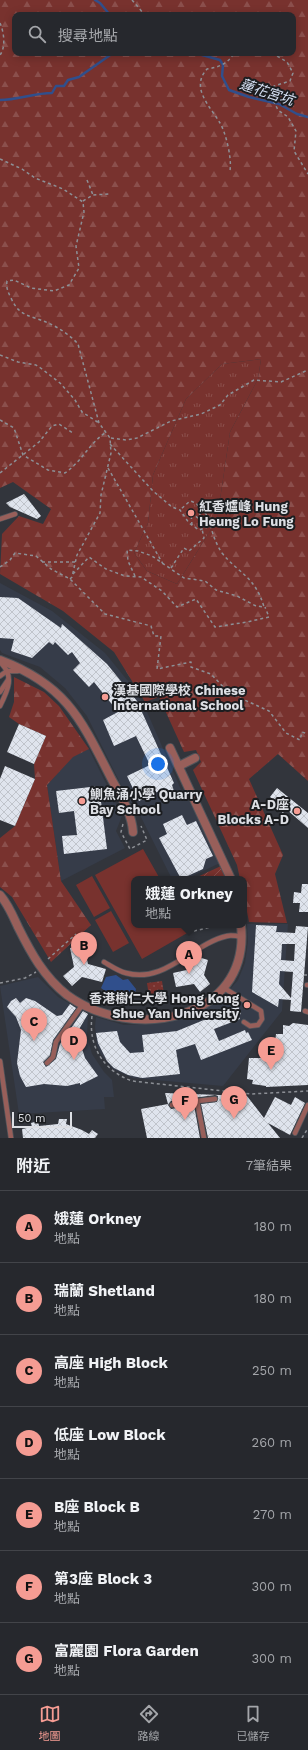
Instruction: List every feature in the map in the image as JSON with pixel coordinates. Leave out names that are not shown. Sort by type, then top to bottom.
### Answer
[{"type":"street","points":[[0,661],[28,672],[59,694],[79,717],[129,815],[133,832]]},
{"type":"street","points":[[170,748],[230,876]]},
{"type":"street","points":[[179,766],[195,758]]},
{"type":"street","points":[[0,895],[6,902],[29,949],[41,969],[52,982],[82,1006],[118,1017],[152,1019],[190,1011],[210,1000],[224,988],[239,962],[242,936],[241,928]]},
{"type":"lane","points":[[0,519],[15,514]]},
{"type":"lane","points":[[0,661],[9,676],[7,690],[0,706]]},
{"type":"lane","points":[[0,676],[7,671],[28,672]]},
{"type":"lane","points":[[0,692],[6,684],[9,676]]},
{"type":"lane","points":[[104,962],[126,973],[140,975],[158,972],[172,966],[191,953],[227,936],[242,936]]},
{"type":"lane","points":[[224,988],[256,1006],[262,1012],[261,1022],[254,1026],[247,1025],[244,1022]]},
{"type":"lane","points":[[47,1063],[53,1057],[56,1042],[82,1006]]},
{"type":"lane","points":[[0,1061],[11,1138]]},
{"type":"lane","points":[[172,1105],[215,1099]]},
{"type":"lane","points":[[197,1101],[204,1138]]},
{"type":"lane","points":[[295,1133],[303,1120],[308,1106]]},
{"type":"path","points":[[132,0],[142,12]]},
{"type":"path","points":[[0,23],[4,34],[0,55]]},
{"type":"path","points":[[230,170],[231,157],[221,124],[201,94],[200,82],[202,74],[206,68],[217,67],[227,62],[232,56]]},
{"type":"path","points":[[277,56],[287,62],[293,73],[290,81],[274,86],[270,94],[278,109],[288,117],[296,131],[294,152],[308,174]]},
{"type":"path","points":[[0,159],[22,169],[35,178],[63,188],[83,202],[84,212],[76,246],[79,268],[69,285],[54,291],[31,288],[14,280],[7,281],[6,288],[14,306],[22,314],[49,323],[71,336],[78,344],[99,423]]},
{"type":"path","points":[[87,180],[93,195]]},
{"type":"path","points":[[83,202],[93,195],[109,194]]},
{"type":"path","points":[[0,355],[18,362],[36,365],[42,369],[60,383],[75,400],[82,412],[99,423],[110,438],[111,457],[101,495],[100,513],[77,555],[73,574]]},
{"type":"path","points":[[110,438],[126,440],[137,438],[171,422],[201,414],[220,405],[228,395],[254,380],[281,382],[308,370]]},
{"type":"path","points":[[0,420],[14,428],[23,455],[48,470],[65,473],[76,465],[96,439],[106,432]]},
{"type":"path","points":[[0,473],[39,442],[52,426],[59,424],[73,433]]},
{"type":"path","points":[[110,444],[130,468],[157,495],[172,507],[180,510],[192,526],[199,530],[208,527],[210,524]]},
{"type":"path","points":[[108,468],[164,565]]},
{"type":"path","points":[[70,579],[89,558],[106,569],[125,576],[141,577],[162,591],[177,607],[196,599],[215,627],[247,622],[269,616],[254,584],[223,554],[214,539],[210,524],[212,520],[196,502],[190,501],[180,510]]},
{"type":"path","points":[[198,518],[202,510]]},
{"type":"path","points":[[192,526],[191,513],[210,524]]},
{"type":"path","points":[[171,568],[184,548],[190,551],[204,538],[202,529]]},
{"type":"path","points":[[135,576],[128,561],[127,550],[138,550],[152,556],[184,578],[205,581],[216,590],[237,596],[256,606],[264,607]]},
{"type":"path","points":[[0,567],[10,560],[15,553],[36,556],[61,575],[70,579],[105,614],[151,626],[154,636],[161,636],[158,669],[191,662],[191,667],[212,674],[229,693],[269,711],[286,733],[300,740],[302,732],[308,734]]},
{"type":"path","points":[[42,562],[76,562]]},
{"type":"path","points":[[194,931],[207,928]]},
{"type":"path","points":[[48,959],[76,934]]},
{"type":"path","points":[[33,966],[37,972]]},
{"type":"path","points":[[0,983],[25,978],[34,974]]},
{"type":"path","points":[[82,1006],[94,1014],[92,1037],[101,1058],[117,1074],[132,1082],[251,1094],[308,1091]]},
{"type":"path","points":[[302,1138],[308,1128]]},
{"type":"shaded area","name":"漢基國際學校 Chinese International School","points":[[0,583],[52,611],[105,653],[132,686],[144,705],[182,792],[137,813],[128,799],[87,716],[65,688],[40,667],[2,653],[0,650]]},
{"type":"shaded area","name":"鰂魚涌小學 Quarry Bay School","points":[[89,749],[122,816],[116,831],[125,848],[61,881],[47,785],[73,756]]},
{"type":"shaded area","points":[[185,793],[220,863],[192,876],[170,876],[139,813]]},
{"type":"shaded area","name":"香港樹仁大學 Hong Kong Shue Yan University","points":[[247,924],[288,924],[282,1011],[223,1086],[133,1078],[113,1069],[102,1056],[97,1046],[95,1027],[96,1017],[124,1025],[167,1023],[198,1012],[221,1000],[238,980],[245,963],[248,942]]},
{"type":"shaded area","name":"香港樹仁大學 Hong Kong Shue Yan University","points":[[38,977],[58,997],[88,1014],[87,1036],[92,1054],[104,1072],[112,1080],[114,1097],[104,1097],[105,1109],[19,1114],[0,986]]},
{"type":"green space","points":[[0,0],[308,0],[308,781],[278,754],[249,779],[283,855],[275,874],[287,923],[249,922],[247,912],[247,876],[239,876],[237,865],[193,770],[201,762],[196,750],[184,752],[159,697],[145,702],[114,652],[63,611],[0,574],[2,534],[19,516],[43,524],[51,509],[13,482],[0,488]],"holes":[[[261,359],[258,379],[230,432],[217,520],[177,584],[147,571],[134,553],[148,523],[153,475],[186,399],[222,364]]]},
{"type":"green space","points":[[261,359],[258,379],[230,432],[217,520],[177,584],[147,571],[134,553],[148,523],[153,475],[186,399],[222,364]]},
{"type":"green space","points":[[14,677],[44,692],[59,706],[89,749],[73,757],[47,785],[61,881],[91,925],[51,962],[12,897],[0,887],[0,838],[15,826],[35,779],[34,764],[46,736],[19,724],[9,717],[14,702]]},
{"type":"green space","points":[[143,849],[158,876],[131,876],[131,928],[187,928],[189,932],[142,959],[95,875]]},
{"type":"green space","points":[[221,866],[225,876],[199,876]]},
{"type":"green space","points":[[92,876],[110,908],[94,917],[76,885]]},
{"type":"green space","points":[[111,911],[129,943],[113,952],[95,920]]},
{"type":"green space","points":[[162,981],[164,994],[149,996],[147,983]]},
{"type":"water","points":[[116,975],[123,980],[128,979],[136,989],[135,993],[122,996],[119,992],[109,994],[101,988],[106,977]]},
{"type":"building","points":[[24,494],[41,516],[37,519],[10,507],[6,503]]},
{"type":"building","points":[[0,597],[18,598],[61,628],[62,624],[107,664],[137,701],[174,783],[172,785],[174,791],[162,797],[159,791],[139,801],[127,776],[150,765],[136,736],[114,746],[103,720],[118,712],[94,682],[89,687],[73,670],[80,663],[72,652],[68,655],[55,642],[53,645],[49,642],[32,658],[11,651],[14,639],[0,638]]},
{"type":"building","points":[[19,724],[46,736],[34,764],[7,752]]},
{"type":"building","points":[[5,766],[35,779],[15,826],[0,820],[0,779]]},
{"type":"building","points":[[99,786],[107,849],[64,854],[62,836],[77,835],[74,811],[59,813],[56,791]]},
{"type":"building","name":"A-D座 Blocks A-D","points":[[277,788],[308,813],[308,828],[286,809],[283,813],[274,805],[277,802],[270,797]]},
{"type":"building","points":[[182,815],[187,825],[196,821],[213,856],[206,859],[203,869],[188,876],[179,876],[159,838],[167,834],[163,824]]},
{"type":"building","points":[[302,884],[308,884],[308,912],[299,912],[300,903],[293,903],[294,892],[301,893]]},
{"type":"building","points":[[256,925],[277,926],[276,932],[295,933],[296,926],[308,927],[301,1012],[290,1011],[291,1000],[279,999],[278,1007],[252,992]],"holes":[[[282,944],[295,944],[294,961],[281,960]],[[280,971],[293,972],[291,998],[279,984]]]},
{"type":"building","points":[[84,945],[88,964],[106,969],[102,982],[82,977],[72,986],[63,976],[74,967],[70,948]]},
{"type":"building","points":[[195,956],[208,960],[204,975],[210,984],[200,992],[194,984],[176,987],[173,973],[191,969]]},
{"type":"building","points":[[16,998],[20,1003],[26,998],[35,1001],[57,1016],[62,1015],[70,1004],[76,1008],[53,1040],[50,1055],[43,1062],[46,1067],[56,1059],[60,1044],[83,1011],[88,1014],[78,1031],[78,1036],[85,1058],[98,1076],[80,1085],[80,1083],[67,1086],[44,1084],[26,1087],[20,1076],[17,1063],[21,1030],[16,1017],[7,1007],[11,1001]]},
{"type":"building","points":[[238,1006],[241,1014],[238,1015],[240,1019],[214,1029],[219,1041],[245,1030],[246,1033],[248,1032],[252,1040],[201,1060],[195,1044],[176,1050],[180,1074],[142,1078],[128,1075],[114,1068],[107,1061],[98,1043],[96,1033],[117,1031],[120,1042],[130,1053],[144,1052],[142,1035],[177,1031]]},
{"type":"building","points":[[293,1023],[308,1025],[308,1085],[266,1087],[252,1084],[253,1080],[247,1079],[249,1058],[262,1058],[263,1050],[274,1051],[276,1034],[283,1034],[283,1025],[289,1026]]},
{"type":"building","points":[[165,1093],[247,1096],[264,1118],[275,1097],[291,1105],[295,1097],[305,1103],[290,1135],[268,1123],[280,1138],[208,1138],[201,1104],[217,1102],[218,1096],[215,1095],[171,1101],[168,1105],[171,1109],[194,1105],[200,1138],[147,1138],[141,1109],[168,1104]]},
{"type":"building","points":[[59,1119],[67,1119],[66,1124],[89,1134],[92,1130],[98,1134],[95,1138],[23,1138],[22,1129],[32,1127],[31,1123],[38,1121],[39,1126],[58,1124]]},
{"type":"waterway","name":"蓮花宮坑","points":[[95,0],[100,3],[108,12]]},
{"type":"waterway","points":[[0,100],[52,93],[56,86],[64,86],[68,80],[79,77],[109,56]]},
{"type":"waterway","name":"蓮花宮坑","points":[[206,56],[220,60],[223,65],[222,76],[229,90],[249,97],[279,104],[297,114],[308,117]]},
{"type":"place","name":"紅香爐峰 Hung Heung Lo Fung","points":[[191,513]]},
{"type":"place","name":"漢基國際學校 Chinese International School","points":[[105,697]]},
{"type":"place","name":"鰂魚涌小學 Quarry Bay School","points":[[82,801]]},
{"type":"place","name":"A-D座 Blocks A-D","points":[[297,811]]},
{"type":"place","name":"瑞蘭 Shetland","points":[[84,965]]},
{"type":"place","name":"娥蓮 Orkney","points":[[189,974]]},
{"type":"place","name":"香港樹仁大學 Hong Kong Shue Yan University","points":[[247,1005]]},
{"type":"place","name":"高座 High Block","points":[[34,1041]]},
{"type":"place","name":"低座 Low Block","points":[[74,1060]]},
{"type":"place","name":"B座 Block B","points":[[271,1070]]},
{"type":"place","name":"富麗園 Flora Garden","points":[[234,1119]]},
{"type":"place","name":"第3座 Block 3","points":[[185,1120]]}]
